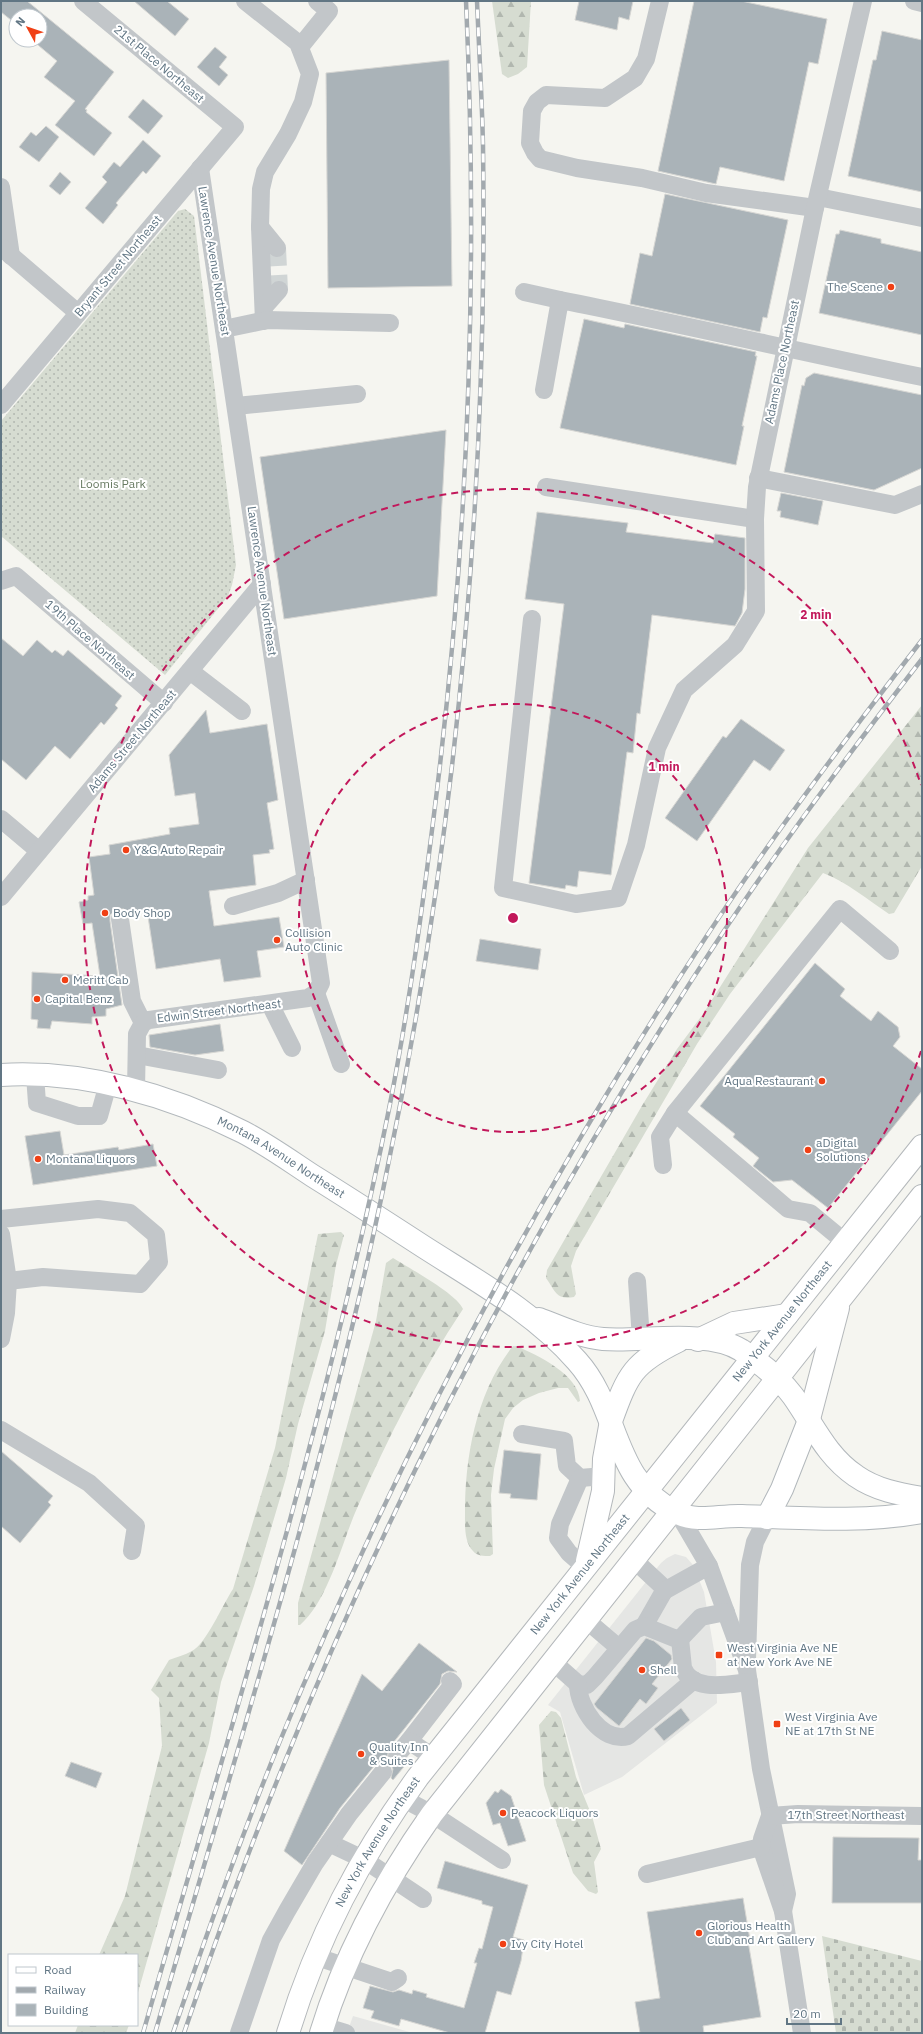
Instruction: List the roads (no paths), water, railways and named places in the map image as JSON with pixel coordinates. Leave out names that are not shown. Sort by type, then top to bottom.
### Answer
[{"type":"main road","name":"Montana Avenue Northeast","points":[[1,1075],[36,1075],[71,1078],[108,1084],[136,1090],[202,1113],[251,1137],[531,1316],[583,1367],[594,1385],[611,1421],[626,1463],[635,1478],[647,1490],[675,1512]]},
{"type":"main road","name":"New York Avenue Northeast","points":[[288,2033],[314,1956],[334,1913],[363,1859],[402,1798],[433,1757],[922,1146]]},
{"type":"main road","points":[[322,2029],[345,1967],[373,1908],[390,1878],[432,1814],[633,1559],[675,1512],[776,1379],[922,1196]]},
{"type":"main road","points":[[767,1518],[782,1489],[808,1423],[842,1297]]},
{"type":"main road","points":[[585,1567],[601,1499],[604,1476],[604,1459],[611,1421],[624,1385],[634,1369],[650,1356],[734,1323],[787,1315]]},
{"type":"main road","name":"Montana Avenue Northeast","points":[[531,1316],[590,1337],[617,1340],[690,1339],[729,1345],[752,1358],[776,1379],[792,1395],[808,1423]]},
{"type":"main road","points":[[808,1423],[836,1458],[856,1476],[886,1491],[922,1498]]},
{"type":"main road","points":[[675,1512],[700,1519],[738,1516],[767,1518],[893,1516],[922,1512]]},
{"type":"street","name":"21st Place Northeast","points":[[83,1],[235,127]]},
{"type":"street","points":[[245,1],[298,44],[310,74],[303,102],[288,134],[265,172],[261,190],[260,227],[264,314]]},
{"type":"street","points":[[300,47],[329,11],[317,1]]},
{"type":"street","points":[[660,1],[646,59],[635,78],[605,98],[546,95],[537,102],[532,111],[530,143],[534,153],[540,159],[578,168],[642,178],[706,193],[816,202],[922,218]]},
{"type":"street","name":"Adams Place Northeast","points":[[532,619],[503,888],[576,904],[618,898],[636,845],[657,748],[684,690],[735,645],[756,612],[755,519],[758,478],[816,202],[863,1]]},
{"type":"street","points":[[914,1],[922,3]]},
{"type":"street","name":"Bryant Street Northeast","points":[[1,406],[235,127]]},
{"type":"street","name":"Lawrence Avenue Northeast","points":[[200,168],[321,977],[319,988],[316,993]]},
{"type":"street","points":[[1,187],[6,252],[78,313]]},
{"type":"street","points":[[260,227],[277,248]]},
{"type":"street","points":[[264,314],[279,290]]},
{"type":"street","points":[[524,292],[673,322],[785,348],[922,377]]},
{"type":"street","points":[[544,390],[560,300]]},
{"type":"street","points":[[224,329],[264,314],[390,323]]},
{"type":"street","points":[[236,406],[356,394]]},
{"type":"street","points":[[758,478],[895,505],[922,494]]},
{"type":"street","points":[[546,487],[755,519]]},
{"type":"street","name":"19th Place Northeast","points":[[9,579],[164,703]]},
{"type":"street","name":"Adams Street Northeast","points":[[1,897],[262,584]]},
{"type":"street","points":[[190,671],[242,711]]},
{"type":"street","points":[[1,819],[39,851]]},
{"type":"street","points":[[233,906],[278,893],[306,880]]},
{"type":"street","points":[[663,1165],[660,1137],[675,1113],[840,909],[890,951]]},
{"type":"street","points":[[120,919],[132,1001],[143,1023]]},
{"type":"street","points":[[316,993],[341,1064]]},
{"type":"street","name":"Edwin Street Northeast","points":[[136,1090],[137,1034],[143,1023],[149,1020],[308,998],[316,993]]},
{"type":"street","points":[[270,1004],[292,1048]]},
{"type":"street","points":[[136,1056],[218,1070]]},
{"type":"street","points":[[36,1075],[37,1103],[78,1116],[99,1116],[108,1084]]},
{"type":"street","points":[[675,1113],[788,1209],[810,1214],[846,1242]]},
{"type":"street","points":[[1,1219],[98,1209],[130,1213],[156,1235],[159,1262],[140,1284],[42,1277],[8,1281]]},
{"type":"street","points":[[1,1234],[8,1281],[6,1313],[1,1339]]},
{"type":"street","points":[[637,1281],[641,1339]]},
{"type":"street","points":[[1,1430],[89,1483],[136,1526],[132,1551]]},
{"type":"street","points":[[522,1434],[564,1441],[567,1466],[580,1478],[604,1476]]},
{"type":"street","points":[[580,1478],[560,1524],[558,1538],[569,1553],[585,1567]]},
{"type":"street","points":[[675,1512],[709,1566],[748,1676]]},
{"type":"street","points":[[767,1518],[755,1542],[749,1570],[748,1676],[770,1816],[787,1894],[783,1911]]},
{"type":"street","points":[[633,1559],[662,1586],[664,1591]]},
{"type":"street","points":[[578,1684],[587,1684],[595,1677],[635,1630],[644,1626],[664,1591],[709,1566]]},
{"type":"street","points":[[726,1612],[701,1616],[680,1639],[684,1672],[694,1680],[710,1686],[748,1676]]},
{"type":"street","points":[[585,1619],[619,1648]]},
{"type":"street","points":[[644,1626],[680,1639]]},
{"type":"street","points":[[552,1661],[578,1684],[581,1703],[590,1717],[611,1735],[620,1738],[628,1736],[694,1680]]},
{"type":"street","points":[[397,1755],[453,1684],[450,1681]]},
{"type":"street","points":[[409,1741],[433,1757]]},
{"type":"street","points":[[239,2033],[271,1940],[311,1870],[329,1843],[349,1814],[383,1772]]},
{"type":"street","points":[[402,1798],[432,1814],[502,1860]]},
{"type":"street","name":"17th Street Northeast","points":[[770,1816],[798,1814],[922,1816]]},
{"type":"street","points":[[770,1816],[761,1846],[783,1911],[802,2033]]},
{"type":"street","points":[[329,1843],[363,1859],[423,1899]]},
{"type":"street","points":[[647,1874],[761,1846]]},
{"type":"street","points":[[314,1956],[392,1982],[398,1978]]},
{"type":"street","points":[[322,2029],[346,2033]]},
{"type":"tunnel","points":[[277,248],[279,290]]},
{"type":"railway","points":[[143,2033],[243,1688],[307,1458],[364,1226],[397,1069],[410,989],[422,910],[448,692],[457,593],[463,495],[471,297],[470,100],[466,1]]},
{"type":"railway","points":[[155,2033],[277,1614],[333,1403],[383,1190],[408,1061],[430,932],[448,802],[462,671],[473,540],[480,409],[483,277],[483,146],[477,1]]},
{"type":"railway","points":[[173,2033],[251,1813],[324,1636],[421,1430],[474,1328],[528,1228],[585,1130],[644,1033],[706,937],[757,861],[866,713],[922,640]]},
{"type":"railway","points":[[184,2033],[235,1890],[290,1749],[350,1610],[414,1473],[483,1337],[556,1205],[633,1074],[714,946],[815,800],[922,659]]},
{"type":"place","name":"The Scene","points":[[891,287]]},
{"type":"place","name":"Y&G Auto Repair","points":[[126,850]]},
{"type":"place","name":"Body Shop","points":[[105,913]]},
{"type":"place","name":"Collision Auto Clinic","points":[[277,940]]},
{"type":"place","name":"Meritt Cab","points":[[65,980]]},
{"type":"place","name":"Capital Benz","points":[[37,999]]},
{"type":"place","name":"Aqua Restaurant","points":[[822,1081]]},
{"type":"place","name":"aDigital Solutions","points":[[808,1150]]},
{"type":"place","name":"Montana Liquors","points":[[38,1159]]},
{"type":"place","name":"West Virginia Ave NE at New York Ave NE","points":[[719,1655]]},
{"type":"place","name":"Shell","points":[[642,1670]]},
{"type":"place","name":"West Virginia Ave NE at 17th St NE","points":[[777,1724]]},
{"type":"place","name":"Quality Inn & Suites","points":[[361,1754]]},
{"type":"place","name":"Peacock Liquors","points":[[503,1813]]},
{"type":"place","name":"Glorious Health Club and Art Gallery","points":[[699,1933]]},
{"type":"place","name":"Ivy City Hotel","points":[[503,1944]]},
{"type":"park label","name":"Loomis Park","points":[[113,484]]}]
